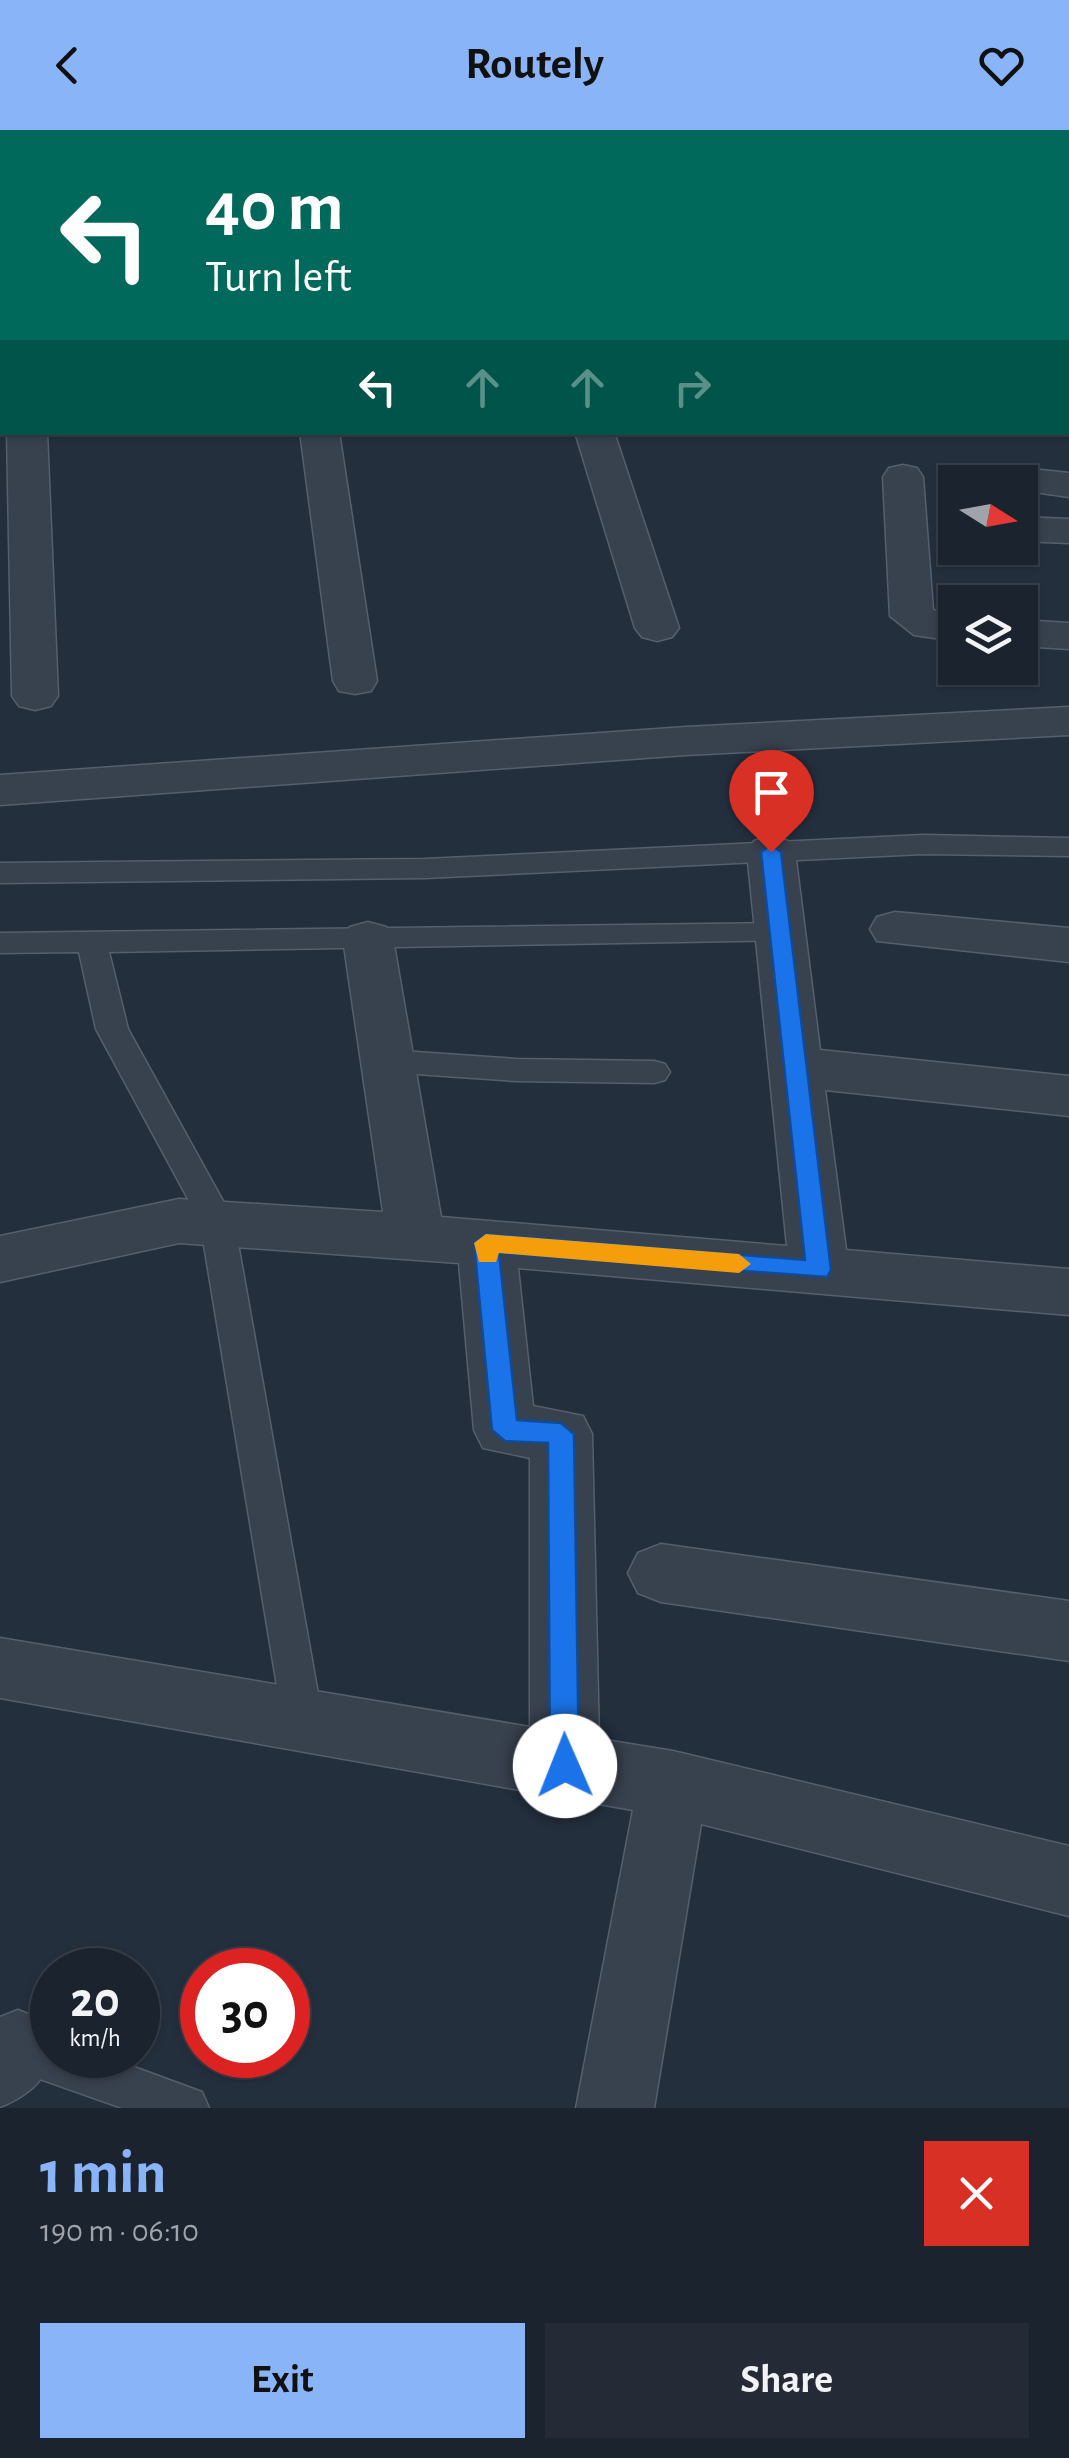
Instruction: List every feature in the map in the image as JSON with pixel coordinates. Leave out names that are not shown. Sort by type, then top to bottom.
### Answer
[{"type":"street","points":[[27,435],[35,696]]},
{"type":"street","points":[[319,435],[355,681]]},
{"type":"street","points":[[595,435],[656,628]]},
{"type":"street","points":[[902,477],[912,616],[938,627]]},
{"type":"street","points":[[1038,529],[1069,531]]},
{"type":"street","points":[[1038,634],[1069,636]]},
{"type":"street","points":[[0,790],[686,741],[1069,721]]},
{"type":"street","points":[[771,852],[819,1270]]},
{"type":"street","points":[[895,929],[1069,945]]},
{"type":"street","points":[[368,940],[416,1238]]},
{"type":"street","points":[[796,1067],[1069,1096]]},
{"type":"street","points":[[0,1259],[117,1231],[180,1221],[217,1222],[1069,1292]]},
{"type":"street","points":[[486,1243],[505,1430],[561,1434],[565,1766]]},
{"type":"street","points":[[661,1573],[1069,1631]]},
{"type":"street","points":[[0,1668],[672,1784],[1069,1881]]},
{"type":"street","points":[[616,2108],[672,1784]]},
{"type":"lane","points":[[0,873],[150,869],[300,872],[915,844],[1069,847]]},
{"type":"lane","points":[[0,943],[780,933]]},
{"type":"lane","points":[[92,942],[112,1028],[217,1222],[303,1722]]},
{"type":"lane","points":[[387,1060],[516,1070],[654,1072]]},
{"type":"lane","points":[[6,2053],[186,2108]]},
{"type":"slow traffic","points":[[488,1256],[486,1243],[739,1264]]},
{"type":"route","points":[[565,1766],[561,1434],[505,1430],[486,1243],[819,1270],[771,852]]}]
